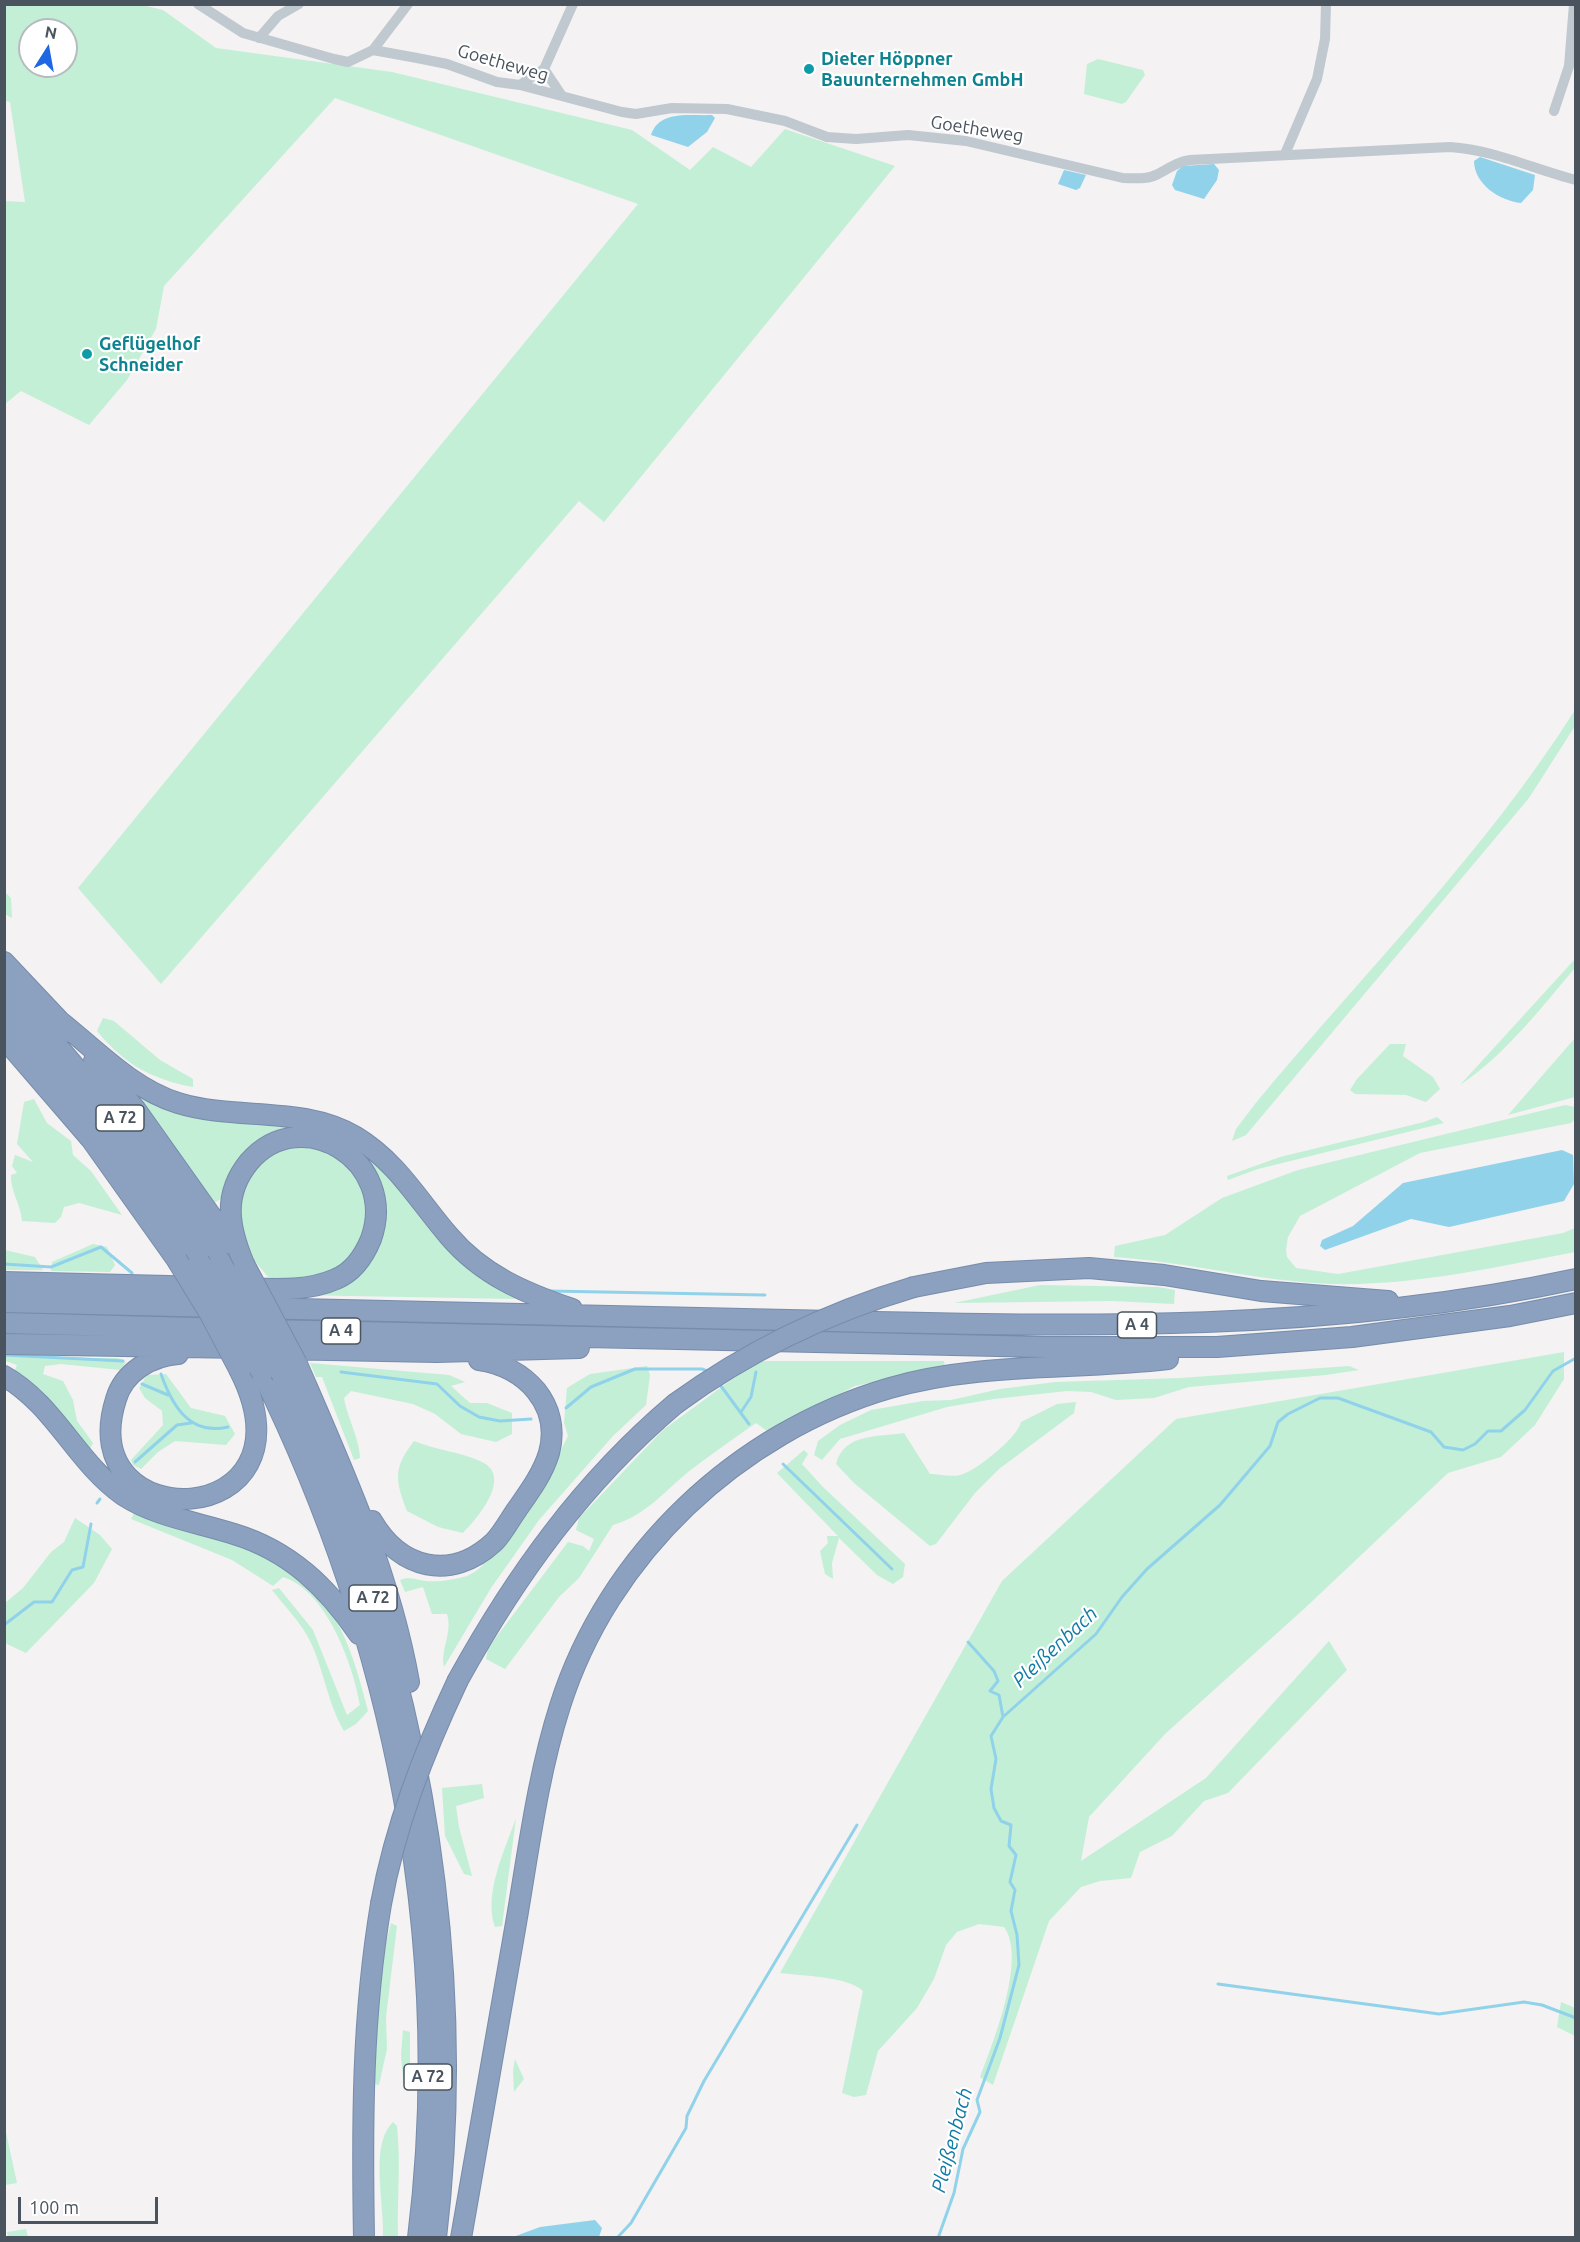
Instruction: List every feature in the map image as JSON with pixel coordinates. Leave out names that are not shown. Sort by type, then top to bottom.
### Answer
[{"type":"highway","points":[[4,962],[62,1023],[136,1110],[244,1264]]},
{"type":"highway","name":"A 72","points":[[4,987],[119,1117],[167,1182],[290,1370],[352,1536],[380,1622],[405,1714],[428,1833],[437,1899],[446,2044],[444,2149],[436,2238]]},
{"type":"highway","name":"A 72","points":[[4,1011],[76,1091],[154,1195],[199,1261],[262,1373],[318,1497],[370,1652],[401,1781],[418,1894],[428,2032],[427,2120],[418,2238]]},
{"type":"highway","points":[[62,1023],[134,1081],[176,1103],[222,1112],[304,1118],[354,1136],[381,1154],[399,1171],[449,1237],[471,1259],[517,1289],[589,1315]]},
{"type":"highway","points":[[4,1038],[91,1139],[177,1260],[240,1371],[255,1409],[258,1424],[256,1440],[245,1467],[232,1483],[198,1500],[173,1500],[148,1492],[126,1474],[117,1461],[111,1444],[110,1417],[117,1395],[129,1376],[155,1359],[171,1354],[225,1348]]},
{"type":"highway","points":[[4,1282],[277,1289],[311,1287],[337,1279],[359,1262],[377,1222],[376,1197],[372,1185],[355,1160],[328,1143],[312,1138],[295,1138],[277,1142],[251,1160],[233,1188],[229,1209],[233,1234],[244,1264],[290,1370],[355,1497],[380,1536],[393,1551],[414,1561],[435,1566],[456,1564],[476,1556],[495,1540],[543,1470],[549,1451],[550,1419],[544,1400],[519,1372],[504,1366],[437,1352]]},
{"type":"highway","points":[[364,2238],[364,2044],[373,1951],[392,1853],[413,1784],[458,1680],[504,1600],[565,1515],[617,1456],[675,1404],[741,1359],[791,1332],[860,1303],[914,1287],[986,1273],[1089,1268],[1164,1275],[1261,1291],[1354,1297],[1422,1305]]},
{"type":"highway","name":"A 4","points":[[4,1302],[1121,1325],[1269,1320],[1422,1305],[1575,1279]]},
{"type":"highway","name":"A 4","points":[[4,1323],[1044,1347],[1217,1347],[1352,1337],[1510,1316],[1575,1303]]},
{"type":"highway","points":[[4,1344],[523,1352],[677,1339]]},
{"type":"highway","points":[[461,2238],[539,1794],[560,1704],[599,1618],[624,1578],[653,1541],[685,1507],[739,1461],[800,1424],[868,1395],[932,1378],[973,1372],[1167,1359],[1217,1347]]},
{"type":"highway","points":[[4,1376],[29,1395],[97,1473],[123,1494],[168,1516],[236,1534],[270,1547],[298,1565],[316,1580],[341,1608],[370,1652]]},
{"type":"highway","points":[[355,1497],[396,1620],[424,1767],[428,1833]]},
{"type":"street","points":[[198,4],[229,26],[259,38],[348,62],[373,50],[408,4]]},
{"type":"street","points":[[259,38],[278,16],[299,4]]},
{"type":"street","points":[[520,85],[544,69],[573,4]]},
{"type":"street","points":[[1285,154],[1317,79],[1325,39],[1326,4]]},
{"type":"street","points":[[1554,111],[1569,66],[1574,37],[1574,4]]},
{"type":"street","name":"Goetheweg","points":[[373,50],[447,64],[497,82],[520,85],[636,114],[672,108],[751,112],[841,139],[908,135],[966,141],[1123,178],[1157,175],[1176,162],[1183,161],[1285,154],[1464,148],[1517,160],[1575,180]]},
{"type":"street","points":[[544,69],[562,96]]},
{"type":"green space","points":[[5,4],[138,4],[163,10],[216,48],[392,72],[632,130],[690,170],[713,147],[751,167],[785,129],[895,166],[604,522],[579,501],[161,984],[78,888],[638,204],[335,98],[164,286],[156,329],[127,380],[89,425],[21,391],[5,404],[4,201],[25,202],[10,102],[5,101]]},
{"type":"green space","points":[[1098,59],[1143,70],[1145,75],[1126,102],[1122,104],[1084,94],[1087,64]]},
{"type":"green space","points":[[1575,710],[1575,726],[1529,798],[1246,1135],[1232,1141],[1236,1129],[1255,1104],[1463,863],[1540,762]]},
{"type":"green space","points":[[5,892],[11,898],[12,918],[5,914]]},
{"type":"green space","points":[[1575,959],[1575,968],[1522,1030],[1492,1060],[1460,1085]]},
{"type":"green space","points":[[103,1018],[114,1021],[160,1060],[193,1079],[193,1087],[164,1080],[139,1068],[117,1053],[97,1031]]},
{"type":"green space","points":[[1575,1038],[1575,1097],[1508,1115]]},
{"type":"green space","points":[[1390,1044],[1406,1044],[1403,1056],[1433,1077],[1440,1089],[1426,1102],[1406,1095],[1355,1094],[1350,1090],[1357,1079]]},
{"type":"green space","points":[[131,1089],[303,1127],[339,1138],[369,1156],[515,1299],[295,1295],[358,1274],[370,1261],[383,1228],[354,1150],[280,1135],[226,1196],[214,1203]]},
{"type":"green space","points":[[34,1099],[47,1123],[71,1141],[73,1155],[91,1171],[122,1215],[79,1203],[64,1207],[61,1217],[55,1223],[22,1221],[11,1175],[17,1173],[12,1166],[15,1155],[33,1162],[17,1144],[24,1102]]},
{"type":"green space","points":[[1565,1105],[1575,1107],[1575,1119],[1571,1123],[1420,1153],[1300,1216],[1288,1237],[1286,1250],[1287,1257],[1296,1268],[1338,1274],[1563,1233],[1575,1228],[1575,1252],[1423,1279],[1362,1284],[1304,1282],[1114,1257],[1115,1246],[1165,1235],[1222,1198],[1298,1170]]},
{"type":"green space","points":[[1437,1117],[1444,1123],[1258,1169],[1228,1180],[1227,1176],[1280,1157]]},
{"type":"green space","points":[[289,1145],[318,1145],[349,1161],[368,1192],[367,1237],[342,1268],[292,1282],[268,1277],[245,1249],[238,1200],[247,1177],[265,1156]]},
{"type":"green space","points":[[93,1244],[107,1247],[115,1265],[110,1272],[51,1271],[52,1262]]},
{"type":"green space","points":[[5,1250],[35,1257],[43,1270],[5,1270]]},
{"type":"green space","points":[[1040,1285],[1158,1287],[1175,1290],[1174,1304],[1113,1301],[954,1303]]},
{"type":"green space","points":[[46,1352],[62,1358],[118,1358],[126,1362],[120,1370],[61,1364],[45,1366],[43,1374],[63,1381],[73,1400],[77,1421],[93,1443],[89,1451],[14,1372],[17,1365],[5,1361],[4,1353]]},
{"type":"green space","points":[[1564,1352],[1564,1379],[1535,1425],[1501,1457],[1448,1473],[1305,1608],[1165,1734],[1089,1817],[1081,1861],[1206,1778],[1329,1641],[1347,1670],[1228,1793],[1204,1801],[1172,1836],[1140,1852],[1131,1878],[1100,1881],[1081,1887],[1049,1921],[993,2085],[980,2077],[1006,2001],[1012,1959],[1010,1941],[1004,1927],[979,1924],[957,1932],[946,1945],[934,1979],[917,2008],[878,2051],[866,2095],[854,2097],[842,2093],[863,1991],[846,1982],[780,1973],[1002,1581],[1176,1419]]},
{"type":"green space","points":[[757,1361],[944,1361],[945,1367],[855,1386],[767,1431],[756,1423],[688,1472],[645,1509],[613,1525],[579,1578],[559,1597],[505,1669],[486,1659],[488,1648],[568,1542],[583,1546],[589,1551],[594,1539],[576,1530],[579,1518],[663,1430]]},
{"type":"green space","points":[[310,1363],[449,1375],[465,1382],[451,1386],[470,1403],[487,1403],[512,1413],[512,1434],[496,1442],[461,1434],[435,1414],[413,1404],[351,1391],[344,1398],[359,1451],[360,1458],[354,1460],[322,1377],[316,1377]]},
{"type":"green space","points":[[647,1366],[650,1375],[646,1405],[613,1436],[539,1520],[491,1588],[444,1667],[447,1614],[432,1614],[423,1587],[405,1592],[400,1580],[410,1578],[426,1581],[447,1580],[467,1576],[479,1568],[493,1554],[523,1514],[568,1436],[564,1423],[567,1388],[590,1374]]},
{"type":"green space","points":[[1349,1366],[1359,1370],[1189,1387],[1154,1398],[1116,1400],[1091,1392],[1067,1391],[994,1399],[947,1407],[840,1439],[822,1460],[814,1455],[818,1441],[840,1425],[871,1410],[923,1401],[951,1400],[1000,1389],[1055,1382],[1180,1378]]},
{"type":"green space","points":[[166,1374],[191,1408],[225,1416],[235,1434],[226,1445],[175,1441],[158,1452],[141,1469],[133,1465],[131,1460],[163,1425],[162,1411],[145,1398],[139,1388],[147,1375]]},
{"type":"green space","points":[[1076,1402],[1074,1413],[999,1469],[975,1493],[936,1544],[930,1546],[854,1483],[836,1464],[840,1454],[854,1442],[873,1436],[904,1433],[930,1474],[959,1475],[970,1471],[996,1452],[1013,1436],[1021,1422],[1057,1404]]},
{"type":"green space","points":[[414,1441],[474,1459],[491,1469],[494,1477],[489,1498],[463,1533],[438,1527],[407,1511],[400,1491],[398,1475],[402,1459]]},
{"type":"green space","points":[[804,1450],[808,1454],[802,1464],[823,1487],[905,1564],[903,1577],[893,1584],[877,1575],[839,1538],[832,1563],[833,1579],[825,1574],[820,1551],[828,1543],[827,1536],[838,1536],[777,1473]]},
{"type":"green space","points":[[134,1513],[252,1550],[283,1564],[310,1584],[330,1609],[344,1637],[368,1711],[356,1724],[344,1731],[307,1636],[272,1590],[279,1588],[313,1630],[347,1715],[360,1705],[344,1650],[324,1612],[298,1585],[283,1577],[273,1586],[232,1560],[131,1519]]},
{"type":"green space","points":[[75,1518],[100,1535],[112,1549],[94,1583],[26,1653],[5,1643],[5,1603],[23,1588],[51,1552],[64,1542]]},
{"type":"green space","points":[[482,1784],[484,1798],[456,1806],[472,1876],[464,1874],[445,1836],[442,1788]]},
{"type":"green space","points":[[516,1818],[502,1926],[495,1927],[492,1914],[493,1886]]},
{"type":"green space","points":[[391,1923],[397,1926],[386,2017],[387,2049],[379,2085],[374,2084],[375,2023],[382,1962]]},
{"type":"green space","points":[[1561,2002],[1575,2008],[1575,2036],[1557,2027]]},
{"type":"green space","points":[[403,2030],[410,2032],[410,2080],[403,2079],[401,2055]]},
{"type":"green space","points":[[515,2059],[524,2079],[514,2092],[513,2071]]},
{"type":"green space","points":[[393,2122],[397,2126],[398,2140],[398,2237],[383,2237],[380,2160],[386,2132]]},
{"type":"green space","points":[[4,2123],[17,2183],[5,2185],[4,2185]]},
{"type":"green space","points":[[26,2229],[28,2237],[8,2237],[7,2232]]},
{"type":"water","points":[[685,115],[712,115],[715,118],[707,132],[688,147],[651,135],[661,121],[668,118]]},
{"type":"water","points":[[1480,157],[1535,175],[1533,190],[1521,203],[1497,195],[1478,177],[1474,161]]},
{"type":"water","points":[[1214,164],[1219,170],[1217,180],[1204,199],[1175,190],[1172,185],[1177,171],[1183,166]]},
{"type":"water","points":[[1064,170],[1086,175],[1080,188],[1076,190],[1058,184]]},
{"type":"water","points":[[1562,1150],[1573,1155],[1574,1184],[1564,1201],[1449,1227],[1411,1219],[1325,1250],[1320,1246],[1322,1240],[1353,1226],[1403,1183]]},
{"type":"water","points":[[595,2220],[602,2228],[599,2237],[513,2237],[540,2227]]},
{"type":"waterway","points":[[4,1264],[51,1267],[101,1247],[132,1273]]},
{"type":"waterway","points":[[549,1291],[765,1295]]},
{"type":"waterway","points":[[4,1355],[123,1361]]},
{"type":"waterway","name":"Pleißenbach","points":[[938,2238],[954,2193],[963,2149],[980,2112],[977,2100],[1000,2038],[1019,1965],[1017,1935],[1011,1911],[1015,1890],[1010,1882],[1016,1855],[1009,1846],[1011,1825],[1001,1821],[994,1808],[991,1789],[996,1759],[991,1736],[1003,1717],[1096,1634],[1122,1597],[1147,1569],[1220,1505],[1270,1446],[1278,1422],[1288,1414],[1320,1398],[1338,1398],[1431,1432],[1444,1447],[1463,1450],[1475,1444],[1488,1431],[1501,1431],[1525,1410],[1553,1371],[1576,1358]]},
{"type":"waterway","points":[[566,1408],[591,1387],[635,1369],[702,1369],[710,1372]]},
{"type":"waterway","points":[[341,1372],[437,1384],[460,1406],[479,1417],[500,1421],[531,1419]]},
{"type":"waterway","points":[[741,1412],[751,1397],[756,1372]]},
{"type":"waterway","points":[[161,1374],[171,1397],[184,1416],[203,1427],[214,1429],[228,1427]]},
{"type":"waterway","points":[[718,1382],[749,1424]]},
{"type":"waterway","points":[[142,1384],[168,1395]]},
{"type":"waterway","points":[[135,1462],[177,1425],[191,1423]]},
{"type":"waterway","points":[[783,1464],[892,1569]]},
{"type":"waterway","points":[[97,1503],[100,1499]]},
{"type":"waterway","points":[[4,1625],[34,1602],[52,1602],[72,1570],[83,1567],[91,1524]]},
{"type":"waterway","points":[[968,1642],[994,1671],[998,1681],[990,1691],[999,1695],[1003,1717]]},
{"type":"waterway","points":[[617,2238],[631,2223],[686,2128],[687,2116],[704,2081],[857,1825]]},
{"type":"waterway","points":[[1218,1984],[1439,2014],[1524,2002],[1542,2005],[1576,2018]]},
{"type":"place","name":"Dieter Höppner Bauunternehmen GmbH","points":[[809,69]]},
{"type":"place","name":"Geflügelhof Schneider","points":[[87,354]]}]
